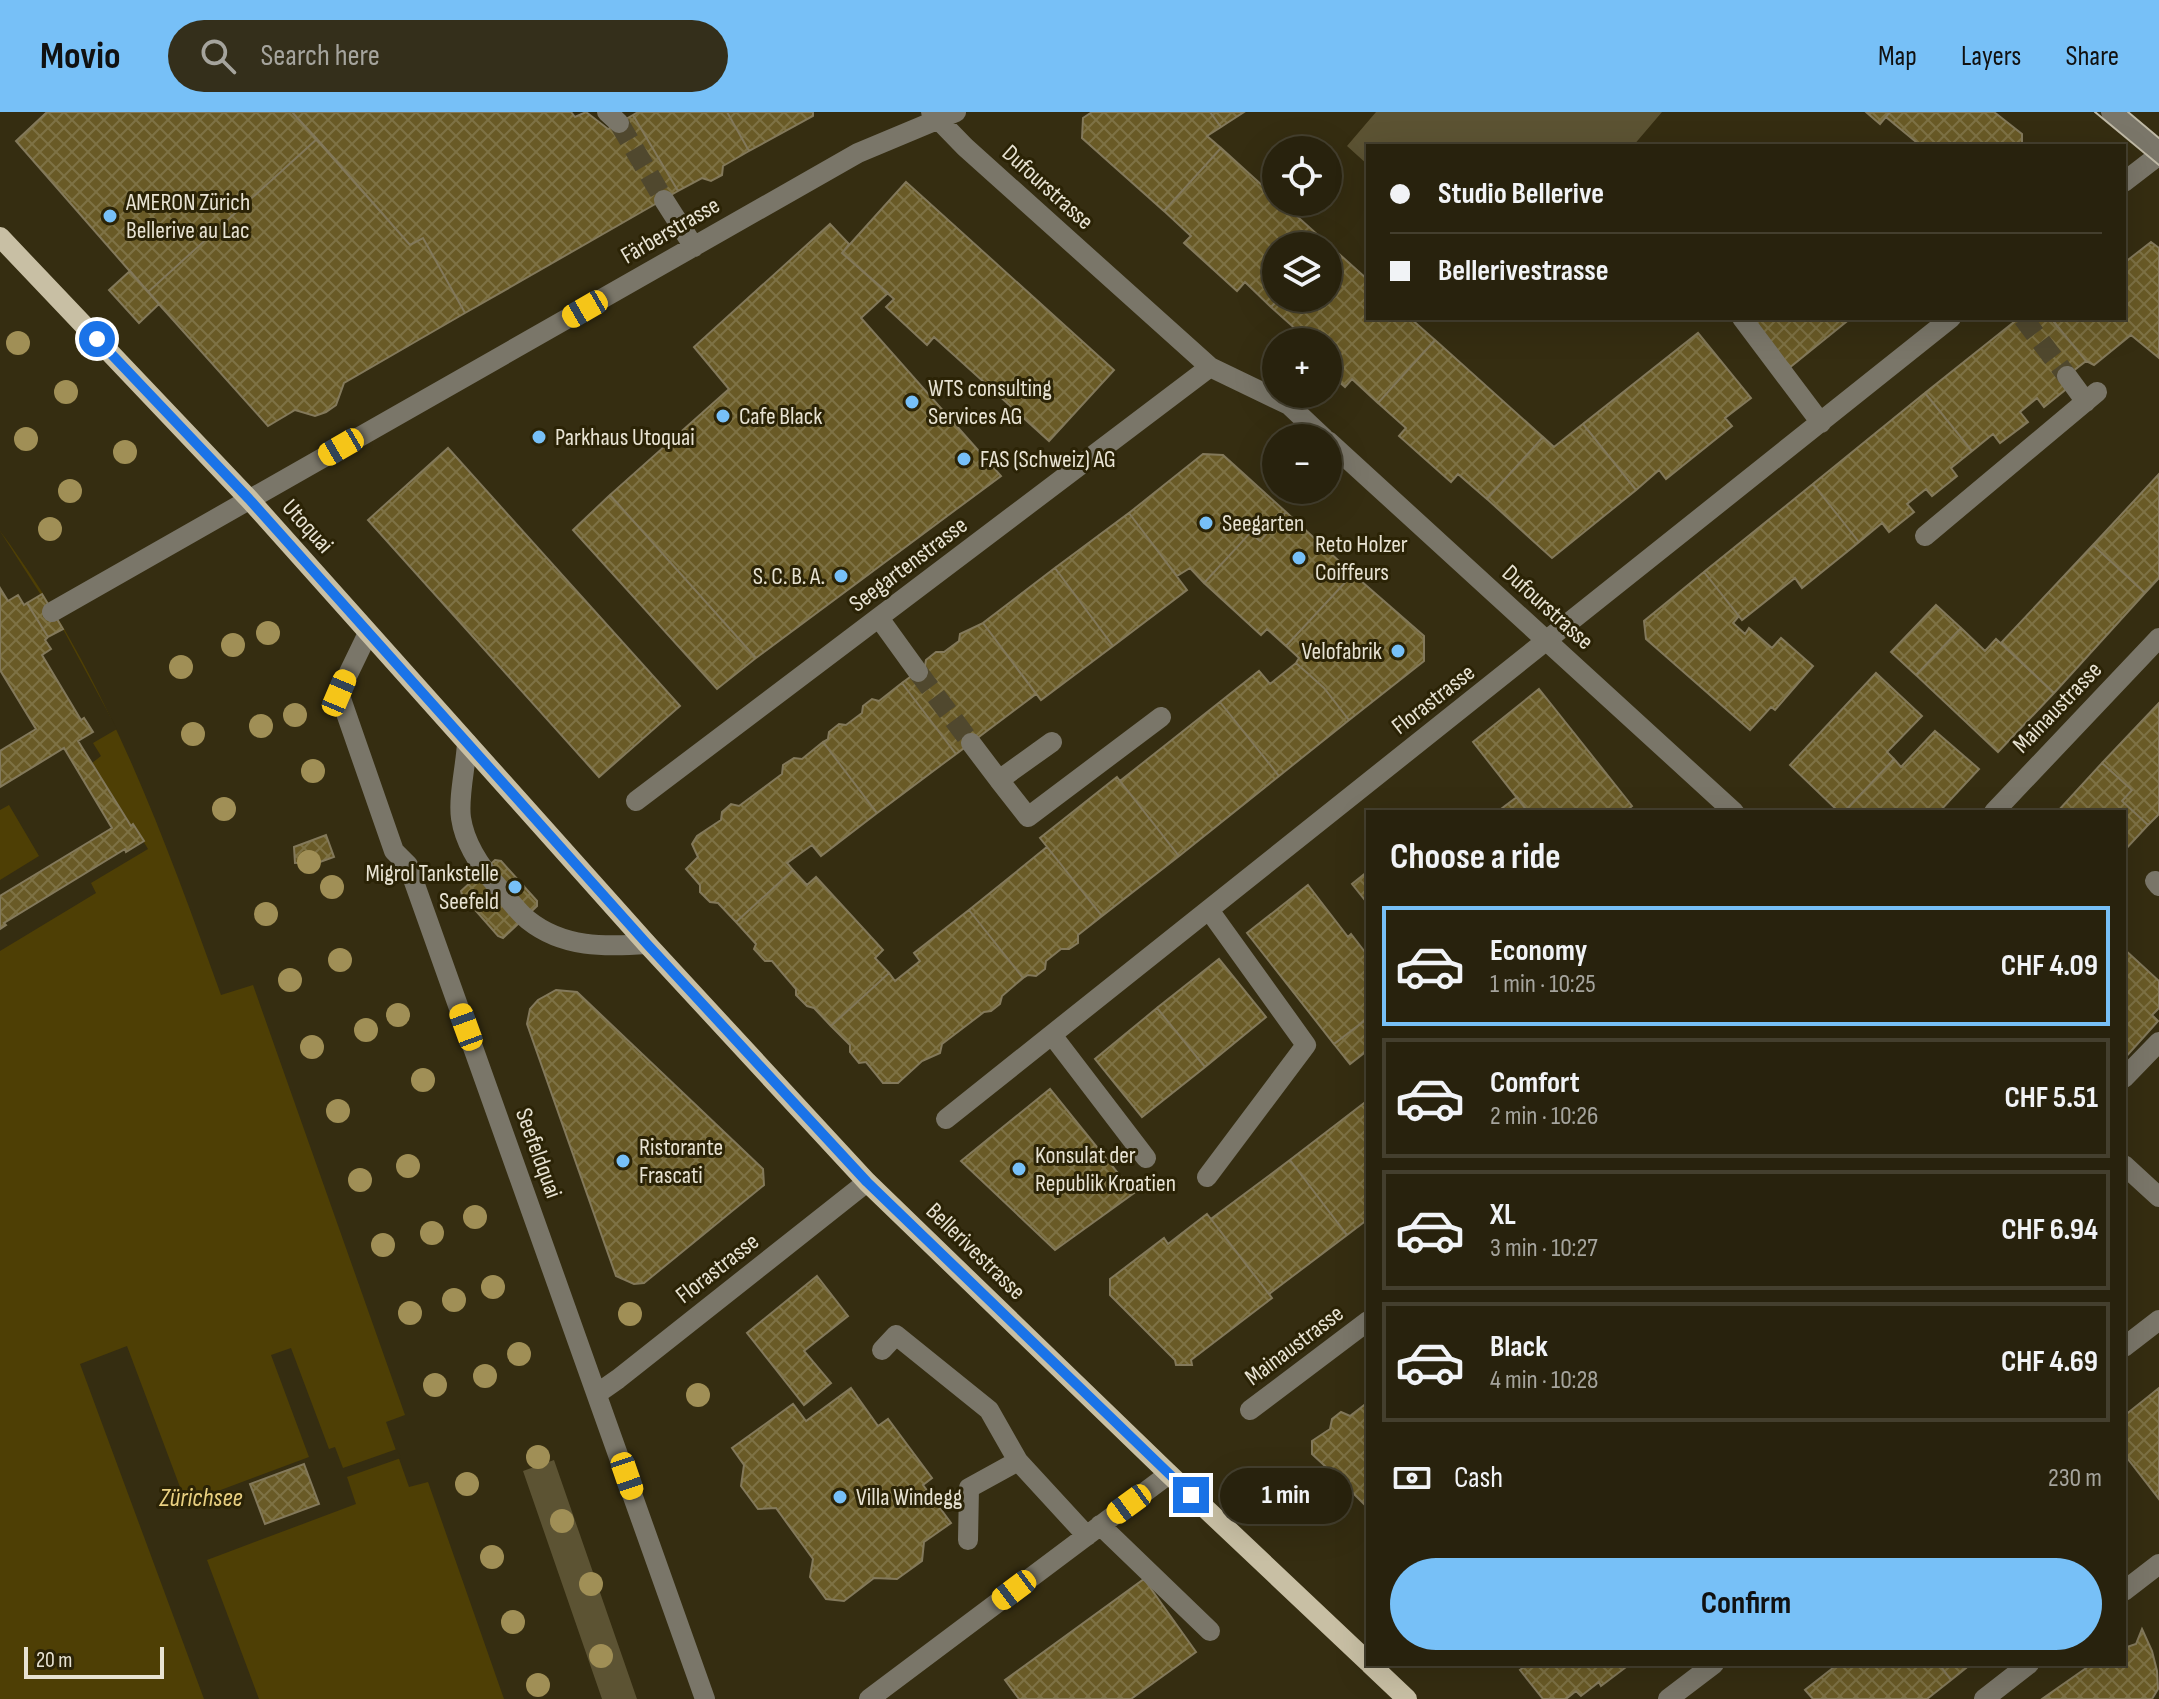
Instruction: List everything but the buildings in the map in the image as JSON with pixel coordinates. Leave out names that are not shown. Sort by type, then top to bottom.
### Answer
[{"type":"main road","name":"Utoquai","points":[[0,237],[249,499],[569,857]]},
{"type":"main road","name":"Bellerivestrasse","points":[[569,857],[867,1182],[1366,1660]]},
{"type":"main road","name":"Bellerivestrasse","points":[[1372,1666],[1407,1699]]},
{"type":"street","points":[[2111,112],[2156,144],[2126,180]]},
{"type":"street","name":"Färberstrasse","points":[[52,612],[858,153],[942,114]]},
{"type":"street","name":"Dufourstrasse","points":[[942,114],[965,147],[1210,367],[1289,405],[1309,424]]},
{"type":"street","points":[[664,200],[694,247]]},
{"type":"street","points":[[1744,320],[1821,423]]},
{"type":"street","name":"Florastrasse","points":[[946,1119],[1949,320]]},
{"type":"street","name":"Seegartenstrasse","points":[[636,801],[1210,367]]},
{"type":"street","points":[[1925,536],[2092,397],[2067,376]]},
{"type":"street","name":"Dufourstrasse","points":[[1342,455],[1732,810]]},
{"type":"street","points":[[879,618],[918,672]]},
{"type":"street","name":"Seefeldquai","points":[[368,633],[339,693],[394,851],[408,865],[705,1699]]},
{"type":"street","name":"Mainaustrasse","points":[[1996,810],[2159,638]]},
{"type":"street","points":[[971,743],[1028,817],[1161,717]]},
{"type":"street","points":[[999,780],[1052,742]]},
{"type":"street","points":[[467,743],[461,817],[474,855],[483,870],[517,909],[540,928],[582,945],[647,944]]},
{"type":"street","points":[[1207,1177],[1306,1045],[1209,910]]},
{"type":"street","points":[[1052,1035],[1146,1158]]},
{"type":"street","points":[[2126,1076],[2159,1042]]},
{"type":"street","points":[[2126,1167],[2159,1197]]},
{"type":"street","name":"Florastrasse","points":[[598,1393],[867,1182]]},
{"type":"street","points":[[2126,1345],[2159,1320]]},
{"type":"street","name":"Mainaustrasse","points":[[1250,1410],[1366,1323]]},
{"type":"street","points":[[882,1350],[896,1335],[989,1410],[1018,1461],[1210,1631]]},
{"type":"street","points":[[968,1540],[969,1488],[1018,1461]]},
{"type":"street","points":[[869,1699],[1169,1474]]},
{"type":"street","points":[[2126,1589],[2159,1564]]},
{"type":"street","points":[[1668,1699],[1711,1666]]},
{"type":"street","points":[[1984,1699],[2026,1666]]},
{"type":"shaded area","points":[[1376,112],[1662,112],[1635,144],[1366,144],[1366,163],[1347,146]]},
{"type":"shaded area","points":[[554,1460],[637,1699],[602,1699],[523,1471]]},
{"type":"water","name":"Zürichsee","points":[[0,531],[37,584],[100,696],[153,814],[221,995],[253,985],[405,1415],[386,1422],[409,1487],[428,1482],[504,1699],[0,1699]]},
{"type":"pier","points":[[0,531],[64,631],[117,729],[93,743],[101,756],[92,763],[130,826],[133,824],[148,849],[91,883],[96,893],[0,951],[0,880],[39,856],[9,805],[0,810]]},
{"type":"pier","points":[[127,1346],[186,1503],[309,1457],[271,1355],[291,1348],[329,1449],[335,1447],[343,1468],[397,1449],[401,1458],[347,1477],[356,1504],[207,1560],[259,1699],[204,1699],[80,1364]]},
{"type":"tunnel","points":[[619,123],[664,200]]},
{"type":"tunnel","points":[[2025,320],[2067,376]]},
{"type":"tunnel","points":[[918,672],[971,743]]},
{"type":"tram line","points":[[2095,112],[2159,165]]},
{"type":"tram line","points":[[2128,112],[2159,138]]},
{"type":"place","name":"AMERON Zürich Bellerive au Lac","points":[[110,216]]},
{"type":"place","name":"WTS consulting Services AG","points":[[912,402]]},
{"type":"place","name":"Cafe Black","points":[[723,416]]},
{"type":"place","name":"Parkhaus Utoquai","points":[[539,437]]},
{"type":"place","name":"FAS (Schweiz) AG","points":[[964,459]]},
{"type":"place","name":"Seegarten","points":[[1206,523]]},
{"type":"place","name":"Reto Holzer Coiffeurs","points":[[1299,558]]},
{"type":"place","name":"S. C. B. A.","points":[[841,576]]},
{"type":"place","name":"Velofabrik","points":[[1398,651]]},
{"type":"place","name":"Migrol Tankstelle Seefeld","points":[[515,887]]},
{"type":"place","name":"Ristorante Frascati","points":[[623,1161]]},
{"type":"place","name":"Konsulat der Republik Kroatien","points":[[1019,1169]]},
{"type":"place","name":"Villa Windegg","points":[[840,1497]]},
{"type":"route","points":[[97,339],[249,499],[647,944],[867,1182],[1191,1495]]}]
